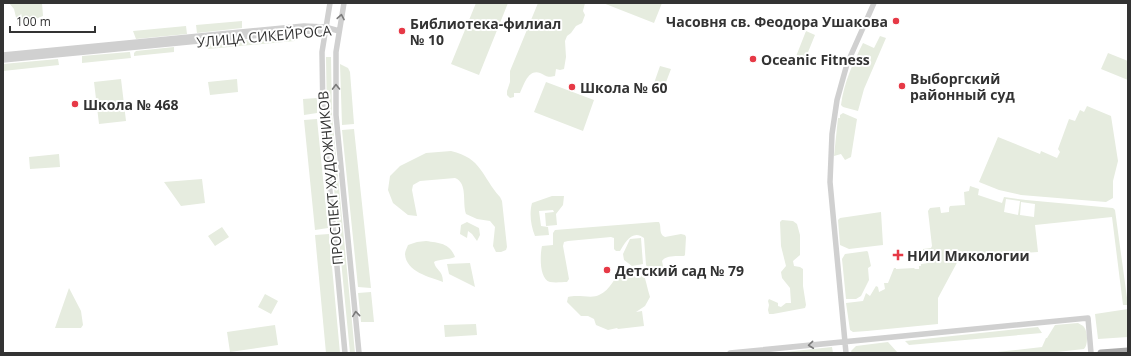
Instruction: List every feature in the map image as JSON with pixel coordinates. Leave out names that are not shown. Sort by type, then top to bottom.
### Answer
[{"type":"main road","points":[[1101,353],[1128,351]]},
{"type":"street","name":"ПРОСПЕКТ ХУДОЖНИКОВ","points":[[330,3],[322,52],[323,116],[345,353]]},
{"type":"street","name":"ПРОСПЕКТ ХУДОЖНИКОВ","points":[[344,3],[339,30],[336,66],[336,115],[359,353]]},
{"type":"street","points":[[846,353],[830,182],[832,134],[837,100],[847,64],[874,3]]},
{"type":"street","name":"УЛИЦА СИКЕЙРОСА","points":[[3,55],[304,26],[339,30]]},
{"type":"street","name":"УЛИЦА СИКЕЙРОСА","points":[[3,60],[325,29]]},
{"type":"street","points":[[730,353],[775,351],[844,342],[1088,318],[1091,353]]},
{"type":"shaded area","points":[[9,3],[42,3],[43,16],[18,26],[14,9]]},
{"type":"shaded area","points":[[476,3],[508,3],[479,75],[451,64]]},
{"type":"shaded area","points":[[538,3],[585,3],[583,11],[585,15],[582,23],[576,26],[567,36],[565,41],[566,57],[564,69],[556,69],[555,76],[552,77],[536,72],[532,73],[527,78],[520,93],[514,93],[514,97],[510,98],[507,95],[507,91],[510,82],[510,71]]},
{"type":"shaded area","points":[[603,3],[662,3],[654,23]]},
{"type":"shaded area","points":[[242,21],[242,28],[197,33],[196,25]]},
{"type":"shaded area","points":[[186,26],[187,34],[136,39],[133,31]]},
{"type":"shaded area","points":[[806,31],[815,35],[804,62],[795,59]]},
{"type":"shaded area","points":[[294,36],[295,41],[208,49],[208,44]]},
{"type":"shaded area","points":[[880,36],[886,38],[864,89],[858,111],[843,107],[841,105],[842,97],[852,65],[863,43],[874,48]]},
{"type":"shaded area","points":[[174,47],[174,52],[134,56],[136,51]]},
{"type":"shaded area","points":[[130,52],[131,58],[82,63],[82,56]]},
{"type":"shaded area","points":[[1108,53],[1128,61],[1128,80],[1101,69]]},
{"type":"shaded area","points":[[326,57],[331,57],[332,115],[355,353],[350,353],[327,116]]},
{"type":"shaded area","points":[[58,59],[59,65],[3,71],[3,64]]},
{"type":"shaded area","points":[[340,64],[348,68],[350,72],[354,124],[342,125]]},
{"type":"shaded area","points":[[660,66],[671,69],[663,90],[653,86]]},
{"type":"shaded area","points":[[121,79],[126,121],[99,124],[94,82]]},
{"type":"shaded area","points":[[237,79],[238,92],[210,95],[208,82]]},
{"type":"shaded area","points":[[546,82],[594,100],[583,131],[534,112]]},
{"type":"shaded area","points":[[317,98],[317,113],[304,115],[303,99]]},
{"type":"shaded area","points":[[1087,106],[1111,116],[1118,161],[1113,181],[1113,198],[1106,202],[1021,195],[999,190],[979,182],[998,137],[1040,154],[1041,151],[1057,158],[1060,152],[1058,149],[1069,119],[1075,121],[1080,110],[1084,112]]},
{"type":"shaded area","points":[[843,113],[857,119],[851,157],[845,160],[841,154],[834,156],[838,118],[840,118],[840,115]]},
{"type":"shaded area","points":[[317,119],[328,228],[315,230],[304,120]]},
{"type":"shaded area","points":[[354,129],[371,288],[358,287],[342,130]]},
{"type":"shaded area","points":[[451,151],[469,158],[475,163],[500,197],[502,201],[507,247],[506,250],[496,252],[493,246],[495,227],[490,221],[477,219],[466,214],[462,184],[455,178],[420,181],[413,185],[412,190],[417,216],[408,215],[393,203],[388,190],[390,176],[400,166],[426,153]]},
{"type":"shaded area","points":[[59,154],[60,167],[30,169],[29,157]]},
{"type":"shaded area","points":[[202,179],[205,203],[181,206],[164,182]]},
{"type":"shaded area","points":[[970,186],[979,189],[978,195],[1002,203],[1004,197],[1113,208],[1115,210],[1128,305],[1123,305],[1112,217],[1035,225],[1038,252],[960,257],[938,298],[938,324],[853,332],[850,330],[846,303],[863,301],[866,293],[870,296],[876,286],[878,287],[879,292],[885,289],[884,283],[888,283],[894,268],[919,269],[921,264],[928,263],[928,260],[924,260],[923,249],[931,248],[932,246],[928,211],[930,208],[940,207],[941,213],[949,212],[950,206],[965,205],[964,192],[969,191]],"holes":[[[1006,199],[1020,201],[1018,215],[1004,212]],[[1021,202],[1035,204],[1034,217],[1020,215]]]},
{"type":"shaded area","points":[[552,196],[564,196],[563,205],[556,214],[557,225],[546,226],[545,213],[554,212],[553,210],[539,211],[541,226],[548,227],[549,235],[535,236],[531,220],[532,203]]},
{"type":"shaded area","points":[[881,212],[883,245],[849,249],[840,245],[838,220],[840,218]]},
{"type":"shaded area","points":[[782,220],[793,221],[797,224],[800,235],[800,255],[793,261],[794,266],[803,269],[803,286],[806,305],[805,308],[769,314],[769,299],[778,303],[778,306],[781,307],[786,303],[791,303],[790,288],[782,278],[781,272],[786,266],[781,246],[780,222]]},
{"type":"shaded area","points":[[467,222],[479,228],[480,235],[477,241],[468,231],[467,238],[460,234],[461,225]]},
{"type":"shaded area","points":[[659,222],[663,236],[665,237],[681,234],[685,235],[686,237],[684,256],[669,257],[662,261],[665,276],[664,278],[646,265],[644,238],[636,235],[624,244],[620,251],[616,251],[614,249],[614,238],[611,237],[564,242],[563,246],[569,279],[567,282],[550,282],[546,280],[542,272],[542,246],[553,245],[553,233],[555,230]]},
{"type":"shaded area","points":[[222,227],[229,237],[215,246],[208,236]]},
{"type":"shaded area","points":[[329,234],[340,353],[326,353],[315,235]]},
{"type":"shaded area","points":[[641,238],[643,264],[632,266],[624,260],[623,254],[630,239]]},
{"type":"shaded area","points":[[426,241],[444,244],[453,252],[455,257],[434,262],[442,275],[443,282],[420,273],[406,260],[405,253],[408,245]]},
{"type":"shaded area","points":[[867,251],[871,266],[868,268],[869,280],[861,296],[856,299],[846,299],[842,259],[845,254]]},
{"type":"shaded area","points":[[470,263],[475,287],[449,274],[447,264]]},
{"type":"shaded area","points":[[630,269],[642,270],[650,297],[645,306],[636,312],[642,311],[644,326],[608,330],[596,325],[594,319],[588,316],[581,316],[567,302],[568,297],[593,297],[603,293],[621,272]]},
{"type":"shaded area","points":[[69,288],[81,311],[83,325],[81,328],[55,328]]},
{"type":"shaded area","points":[[371,292],[374,322],[361,322],[358,293]]},
{"type":"shaded area","points":[[265,294],[278,301],[271,314],[258,307]]},
{"type":"shaded area","points":[[1128,309],[1128,337],[1098,339],[1095,314]]},
{"type":"shaded area","points":[[1078,323],[1083,326],[1087,335],[1087,342],[1084,349],[1048,353],[988,353],[1042,347],[1055,325]]},
{"type":"shaded area","points":[[476,324],[477,335],[445,337],[444,325]]},
{"type":"shaded area","points":[[275,325],[278,345],[230,352],[227,332]]},
{"type":"shaded area","points":[[1038,327],[1042,333],[909,345],[905,341]]},
{"type":"shaded area","points":[[888,342],[898,353],[852,353],[851,351],[856,346]]},
{"type":"shaded area","points":[[832,347],[833,353],[782,353],[785,352]]},
{"type":"place","name":"Часовня св. Феодора Ушакова","points":[[896,21]]},
{"type":"place","name":"Библиотека-филиал № 10","points":[[402,31]]},
{"type":"place","name":"Oceanic Fitness","points":[[753,59]]},
{"type":"place","name":"Выборгский районный суд","points":[[902,86]]},
{"type":"place","name":"Школа № 60","points":[[572,87]]},
{"type":"place","name":"Школа № 468","points":[[75,104]]},
{"type":"place","name":"НИИ Микологии","points":[[898,255]]},
{"type":"place","name":"Детский сад № 79","points":[[607,270]]}]
